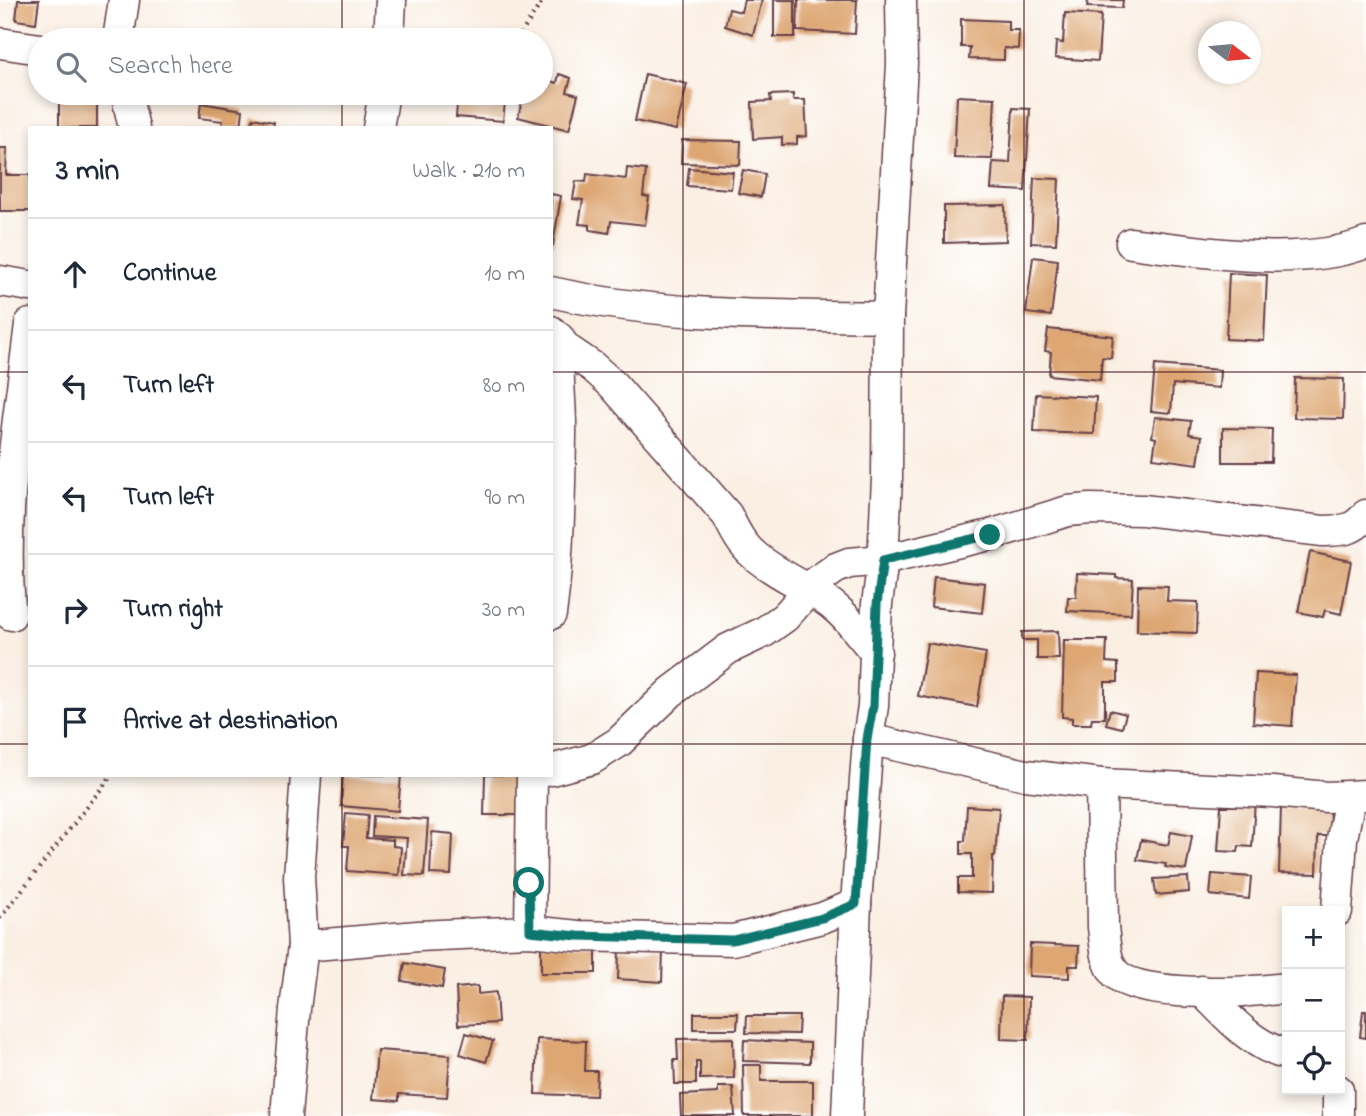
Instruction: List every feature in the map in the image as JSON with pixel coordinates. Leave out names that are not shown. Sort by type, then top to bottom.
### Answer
[{"type":"street","points":[[120,28],[124,0]]},
{"type":"street","points":[[390,28],[391,0]]},
{"type":"street","points":[[846,1116],[856,904],[867,739],[873,706],[877,604],[883,560],[887,478],[888,317],[901,90],[901,0]]},
{"type":"street","points":[[0,43],[28,47]]},
{"type":"street","points":[[129,105],[134,126]]},
{"type":"street","points":[[378,126],[382,105]]},
{"type":"street","points":[[1131,243],[1201,251],[1302,256],[1339,252],[1366,243]]},
{"type":"street","points":[[0,281],[28,286]]},
{"type":"street","points":[[553,292],[635,308],[758,315],[888,317]]},
{"type":"street","points":[[555,335],[568,350],[613,385],[727,514],[736,533],[752,554],[809,589],[840,612],[876,653]]},
{"type":"street","points":[[553,600],[557,573],[561,436],[555,335]]},
{"type":"street","points":[[11,615],[6,575],[8,532],[28,343]]},
{"type":"street","points":[[553,769],[592,759],[620,742],[671,692],[728,649],[764,632],[785,617],[809,589],[836,568],[990,535],[1068,511],[1143,510],[1323,531],[1346,530],[1358,525],[1366,516]]},
{"type":"street","points":[[867,739],[1026,775],[1101,784],[1358,796],[1342,839],[1338,906]]},
{"type":"street","points":[[286,1116],[303,946],[299,877],[306,777]]},
{"type":"street","points":[[530,931],[532,777]]},
{"type":"street","points":[[1101,784],[1105,948],[1111,967],[1118,976],[1129,982],[1179,992],[1282,988]]},
{"type":"street","points":[[303,946],[445,934],[530,931],[578,936],[733,940],[822,918],[856,904]]},
{"type":"street","points":[[1202,991],[1245,1031],[1273,1050],[1282,1053]]},
{"type":"street","points":[[1338,1095],[1338,1116]]},
{"type":"path","points":[[525,28],[543,0]]},
{"type":"path","points":[[0,918],[110,777]]},
{"type":"building","points":[[18,0],[39,0],[36,23],[16,20]]},
{"type":"building","points":[[744,0],[762,0],[753,35],[725,26],[729,9],[741,12]]},
{"type":"building","points":[[774,0],[795,0],[795,37],[774,37]]},
{"type":"building","points":[[798,0],[857,0],[855,34],[797,31]]},
{"type":"building","points":[[1088,0],[1123,0],[1122,8],[1087,7]]},
{"type":"building","points":[[1065,13],[1101,15],[1098,61],[1055,58],[1056,42],[1063,43]]},
{"type":"building","points":[[961,19],[1008,21],[1008,30],[1019,30],[1018,49],[1004,48],[1004,60],[969,59],[970,47],[961,47]]},
{"type":"building","points":[[559,74],[571,78],[567,92],[578,95],[569,130],[518,117],[521,105],[553,105],[553,82],[557,83]]},
{"type":"building","points":[[645,74],[687,84],[676,130],[635,121]]},
{"type":"building","points":[[793,94],[793,100],[805,100],[807,136],[797,137],[797,144],[782,145],[782,137],[753,139],[752,102],[771,101],[770,95]]},
{"type":"building","points":[[957,96],[995,98],[992,159],[954,158]]},
{"type":"building","points":[[59,105],[97,105],[97,126],[59,126]]},
{"type":"building","points":[[201,105],[243,110],[241,126],[222,126],[223,121],[199,118]]},
{"type":"building","points":[[457,105],[505,105],[503,121],[456,117]]},
{"type":"building","points":[[1013,108],[1030,109],[1025,191],[991,189],[993,162],[1010,163]]},
{"type":"building","points":[[253,118],[274,122],[273,126],[251,126]]},
{"type":"building","points":[[682,140],[741,141],[740,165],[681,163]]},
{"type":"building","points":[[0,148],[7,148],[6,175],[28,175],[28,211],[0,211]]},
{"type":"building","points":[[627,168],[646,170],[643,196],[649,197],[645,225],[611,221],[609,233],[590,230],[590,225],[579,224],[583,200],[573,199],[576,181],[586,182],[587,174],[626,179]]},
{"type":"building","points":[[689,168],[733,172],[731,189],[687,186]]},
{"type":"building","points":[[743,170],[765,174],[761,197],[738,193]]},
{"type":"building","points":[[1034,178],[1059,179],[1056,244],[1031,243]]},
{"type":"building","points":[[553,194],[561,196],[553,245]]},
{"type":"building","points":[[1005,205],[1006,241],[944,243],[944,206]]},
{"type":"building","points":[[1033,257],[1058,260],[1051,316],[1026,313]]},
{"type":"building","points":[[1229,273],[1267,275],[1264,341],[1226,339]]},
{"type":"building","points":[[1048,329],[1113,336],[1111,358],[1102,357],[1100,380],[1049,375],[1051,352],[1045,351]]},
{"type":"building","points":[[1155,365],[1220,370],[1219,388],[1173,384],[1171,413],[1151,411]]},
{"type":"building","points":[[1295,378],[1344,379],[1343,419],[1294,418]]},
{"type":"building","points":[[1036,394],[1096,397],[1094,434],[1034,432]]},
{"type":"building","points":[[1155,417],[1191,421],[1189,434],[1202,436],[1198,464],[1153,458]]},
{"type":"building","points":[[1223,428],[1272,429],[1271,462],[1223,462]]},
{"type":"building","points":[[1310,552],[1351,561],[1341,614],[1325,610],[1323,617],[1298,612]]},
{"type":"building","points":[[1077,573],[1116,575],[1116,578],[1133,579],[1131,614],[1067,611],[1068,597],[1076,597]]},
{"type":"building","points":[[934,577],[985,583],[982,613],[931,607]]},
{"type":"building","points":[[1138,585],[1168,586],[1167,601],[1198,602],[1197,633],[1137,631]]},
{"type":"building","points":[[1058,631],[1059,659],[1037,659],[1037,640],[1022,640],[1022,632]]},
{"type":"building","points":[[1064,640],[1107,640],[1106,662],[1118,663],[1118,682],[1105,682],[1105,718],[1092,718],[1091,724],[1072,724],[1072,718],[1062,717]]},
{"type":"building","points":[[927,643],[986,653],[977,707],[918,696]]},
{"type":"building","points":[[1256,673],[1296,675],[1292,726],[1253,723]]},
{"type":"building","points":[[1110,710],[1126,714],[1122,728],[1106,724]]},
{"type":"building","points":[[343,777],[401,777],[398,811],[341,806]]},
{"type":"building","points":[[485,777],[520,777],[519,815],[484,815]]},
{"type":"building","points":[[1236,800],[1255,801],[1252,847],[1239,846],[1238,852],[1218,851],[1221,806],[1235,806]]},
{"type":"building","points":[[967,806],[999,808],[992,893],[958,892],[958,878],[972,878],[972,854],[961,854],[961,841],[965,841]]},
{"type":"building","points":[[1281,808],[1330,809],[1329,836],[1318,836],[1317,874],[1279,873]]},
{"type":"building","points":[[346,813],[368,815],[366,838],[393,840],[393,846],[401,847],[399,875],[347,871],[349,846],[343,846]]},
{"type":"building","points":[[373,816],[428,820],[424,876],[404,875],[407,838],[372,836]]},
{"type":"building","points":[[432,832],[453,834],[451,875],[430,874]]},
{"type":"building","points":[[1171,832],[1192,836],[1186,870],[1137,860],[1141,840],[1168,845]]},
{"type":"building","points":[[1212,874],[1251,877],[1249,899],[1210,895]]},
{"type":"building","points":[[1188,877],[1189,892],[1156,895],[1154,879]]},
{"type":"building","points":[[1030,944],[1079,946],[1078,966],[1069,966],[1069,978],[1029,976]]},
{"type":"building","points":[[541,945],[596,945],[596,973],[541,973]]},
{"type":"building","points":[[619,948],[663,951],[662,982],[618,979]]},
{"type":"building","points":[[405,963],[445,970],[442,988],[402,981]]},
{"type":"building","points":[[478,986],[478,994],[496,992],[498,1023],[458,1025],[456,988]]},
{"type":"building","points":[[1002,996],[1029,997],[1028,1040],[1001,1039]]},
{"type":"building","points":[[1363,1011],[1366,1011],[1366,1038],[1360,1037]]},
{"type":"building","points":[[694,1013],[738,1013],[737,1029],[694,1029]]},
{"type":"building","points":[[747,1016],[799,1016],[798,1034],[746,1033]]},
{"type":"building","points":[[466,1033],[493,1041],[486,1062],[460,1054]]},
{"type":"building","points":[[733,1038],[734,1078],[700,1079],[700,1062],[696,1062],[696,1084],[675,1084],[677,1039]]},
{"type":"building","points":[[537,1039],[586,1041],[585,1071],[597,1071],[596,1096],[535,1094]]},
{"type":"building","points":[[744,1040],[810,1043],[810,1063],[743,1061]]},
{"type":"building","points":[[377,1050],[450,1055],[447,1097],[399,1094],[399,1101],[373,1099]]},
{"type":"building","points":[[743,1065],[761,1065],[761,1081],[813,1081],[813,1116],[744,1116]]},
{"type":"building","points":[[718,1087],[733,1087],[735,1116],[681,1116],[680,1095],[718,1093]]},
{"type":"route","points":[[529,883],[530,931],[578,936],[733,940],[822,918],[856,904],[867,739],[873,706],[877,604],[883,560],[990,535]]}]
